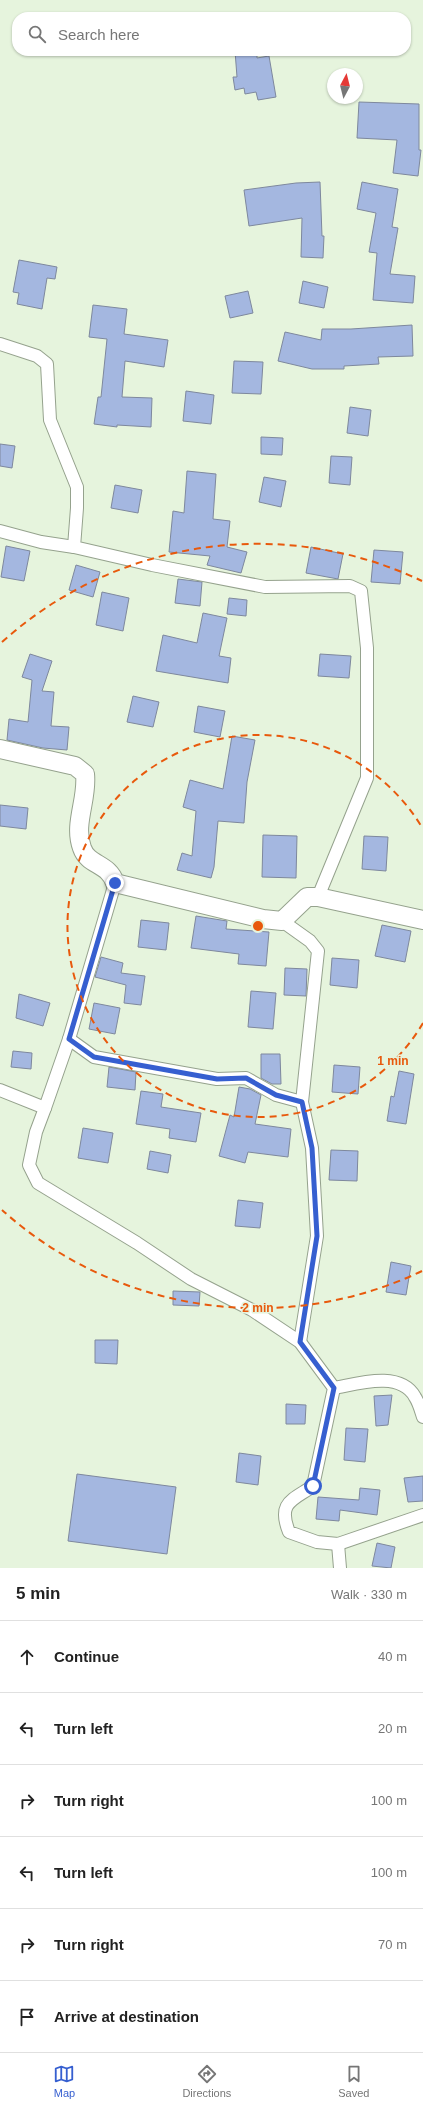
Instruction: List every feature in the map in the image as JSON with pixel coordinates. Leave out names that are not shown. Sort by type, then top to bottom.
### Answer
[{"type":"street","points":[[0,344],[37,356],[47,364],[50,420],[77,487],[78,508],[74,547]]},
{"type":"street","points":[[0,531],[41,542],[74,547],[152,565],[265,587],[350,586],[361,591],[367,648],[367,778],[318,897]]},
{"type":"street","points":[[0,749],[75,766],[85,774],[86,784],[78,834],[82,850],[91,861],[105,867],[112,875],[115,883],[69,1039],[36,1132],[29,1164],[38,1183],[137,1242],[191,1279],[252,1310],[300,1342],[334,1388],[313,1486],[291,1499],[286,1509],[284,1520],[289,1532],[317,1542],[338,1544],[423,1515]]},
{"type":"street","points":[[115,883],[263,919],[282,921],[310,941],[318,952],[302,1102],[312,1148],[317,1236],[300,1342]]},
{"type":"street","points":[[282,921],[307,897],[318,897],[423,920]]},
{"type":"street","points":[[69,1039],[94,1057],[217,1079],[246,1078],[276,1095],[302,1102]]},
{"type":"street","points":[[0,1090],[45,1108]]},
{"type":"street","points":[[334,1388],[392,1381],[404,1385],[415,1396],[423,1417]]},
{"type":"street","points":[[338,1544],[340,1568]]},
{"type":"building","points":[[235,56],[257,56],[257,58],[269,56],[276,97],[258,100],[256,92],[245,94],[244,88],[235,90],[233,77],[237,77]]},
{"type":"building","points":[[363,102],[419,104],[419,150],[421,150],[418,176],[393,173],[397,140],[357,138],[359,104],[363,104]]},
{"type":"building","points":[[320,182],[322,236],[324,236],[323,258],[301,257],[302,218],[249,226],[244,190],[296,183]]},
{"type":"building","points":[[362,182],[398,189],[392,227],[398,228],[390,274],[415,276],[413,303],[373,300],[377,253],[369,252],[376,213],[357,209]]},
{"type":"building","points":[[19,260],[57,267],[55,279],[47,278],[42,309],[17,304],[19,293],[13,292]]},
{"type":"building","points":[[303,281],[328,287],[324,308],[299,303]]},
{"type":"building","points":[[248,291],[253,313],[230,318],[225,296]]},
{"type":"building","points":[[93,305],[127,309],[124,334],[168,340],[164,367],[125,361],[122,397],[152,398],[151,427],[117,425],[117,427],[94,424],[98,397],[101,397],[107,339],[89,337]]},
{"type":"building","points":[[412,325],[413,356],[378,357],[379,364],[344,366],[344,369],[312,369],[278,361],[285,332],[321,340],[322,329],[351,329]]},
{"type":"building","points":[[234,361],[263,362],[261,394],[232,393]]},
{"type":"building","points":[[186,391],[214,395],[211,424],[183,421]]},
{"type":"building","points":[[350,407],[371,410],[368,436],[347,433]]},
{"type":"building","points":[[261,437],[283,438],[282,455],[261,454]]},
{"type":"building","points":[[0,444],[15,446],[12,468],[0,466]]},
{"type":"building","points":[[331,456],[352,457],[350,485],[329,483]]},
{"type":"building","points":[[187,471],[216,474],[213,519],[230,521],[227,547],[247,552],[241,573],[207,565],[210,556],[169,552],[173,511],[184,513]]},
{"type":"building","points":[[264,477],[286,481],[281,507],[259,502]]},
{"type":"building","points":[[115,485],[142,490],[138,513],[111,508]]},
{"type":"building","points":[[6,546],[30,551],[24,581],[1,577]]},
{"type":"building","points":[[311,547],[343,554],[338,579],[306,573]]},
{"type":"building","points":[[374,550],[403,552],[400,584],[371,582]]},
{"type":"building","points":[[76,565],[100,572],[93,597],[69,590]]},
{"type":"building","points":[[178,579],[202,582],[200,606],[175,603]]},
{"type":"building","points":[[102,592],[129,598],[123,631],[96,625]]},
{"type":"building","points":[[229,598],[247,600],[246,616],[227,614]]},
{"type":"building","points":[[203,613],[227,618],[219,656],[231,658],[228,683],[156,671],[163,635],[197,643]]},
{"type":"building","points":[[30,654],[52,661],[42,691],[54,692],[51,726],[69,727],[67,750],[43,748],[7,740],[9,719],[28,722],[32,680],[22,677]]},
{"type":"building","points":[[320,654],[351,656],[349,678],[318,676]]},
{"type":"building","points":[[133,696],[159,702],[153,727],[127,722]]},
{"type":"building","points":[[198,706],[225,711],[220,737],[194,732]]},
{"type":"building","points":[[232,736],[255,740],[247,782],[244,823],[218,821],[214,867],[211,878],[177,870],[182,853],[192,856],[196,811],[183,807],[190,780],[223,789]]},
{"type":"building","points":[[0,805],[28,808],[26,829],[0,826]]},
{"type":"building","points":[[263,835],[297,836],[296,878],[262,877]]},
{"type":"building","points":[[364,836],[388,837],[386,871],[362,869]]},
{"type":"building","points":[[196,916],[227,921],[226,929],[269,932],[266,966],[238,964],[239,954],[191,948]]},
{"type":"building","points":[[141,920],[169,923],[166,950],[138,947]]},
{"type":"building","points":[[382,925],[411,931],[405,962],[375,956]]},
{"type":"building","points":[[101,957],[123,963],[121,973],[145,976],[141,1005],[124,1003],[126,985],[95,977]]},
{"type":"building","points":[[332,958],[359,960],[357,988],[330,985]]},
{"type":"building","points":[[285,968],[307,969],[306,996],[284,995]]},
{"type":"building","points":[[251,991],[276,993],[273,1029],[248,1027]]},
{"type":"building","points":[[19,994],[50,1003],[43,1026],[16,1018]]},
{"type":"building","points":[[94,1003],[120,1008],[115,1034],[89,1029]]},
{"type":"building","points":[[13,1051],[32,1053],[31,1069],[11,1067]]},
{"type":"building","points":[[261,1054],[280,1054],[281,1084],[272,1084],[261,1078]]},
{"type":"building","points":[[334,1065],[360,1067],[358,1094],[332,1092]]},
{"type":"building","points":[[109,1067],[136,1072],[135,1090],[107,1087]]},
{"type":"building","points":[[399,1071],[414,1074],[406,1124],[387,1121],[391,1096],[394,1097]]},
{"type":"building","points":[[239,1087],[250,1089],[261,1095],[255,1124],[291,1129],[288,1157],[248,1152],[245,1163],[219,1156],[230,1115],[234,1117]]},
{"type":"building","points":[[141,1091],[163,1094],[161,1107],[201,1113],[196,1142],[169,1138],[170,1129],[136,1124]]},
{"type":"building","points":[[83,1128],[113,1133],[108,1163],[78,1158]]},
{"type":"building","points":[[331,1150],[358,1151],[357,1181],[329,1180]]},
{"type":"building","points":[[150,1151],[171,1155],[168,1173],[147,1169]]},
{"type":"building","points":[[238,1200],[263,1203],[260,1228],[235,1226]]},
{"type":"building","points":[[391,1262],[411,1266],[406,1295],[386,1292]]},
{"type":"building","points":[[173,1291],[200,1292],[199,1306],[173,1305]]},
{"type":"building","points":[[95,1340],[118,1340],[117,1364],[95,1363]]},
{"type":"building","points":[[392,1395],[388,1425],[376,1426],[374,1396]]},
{"type":"building","points":[[286,1404],[306,1405],[305,1424],[286,1424]]},
{"type":"building","points":[[346,1428],[368,1429],[365,1462],[344,1460]]},
{"type":"building","points":[[239,1453],[261,1456],[258,1485],[236,1482]]},
{"type":"building","points":[[77,1474],[176,1487],[167,1554],[68,1541]]},
{"type":"building","points":[[423,1476],[423,1501],[408,1502],[404,1478]]},
{"type":"building","points":[[360,1488],[380,1490],[377,1515],[340,1510],[339,1521],[316,1519],[318,1497],[359,1500]]},
{"type":"building","points":[[377,1543],[395,1547],[391,1568],[372,1566]]},
{"type":"route","points":[[115,883],[69,1039],[94,1057],[217,1079],[246,1078],[276,1095],[302,1102],[312,1148],[317,1236],[300,1342],[334,1388],[313,1486]]}]
